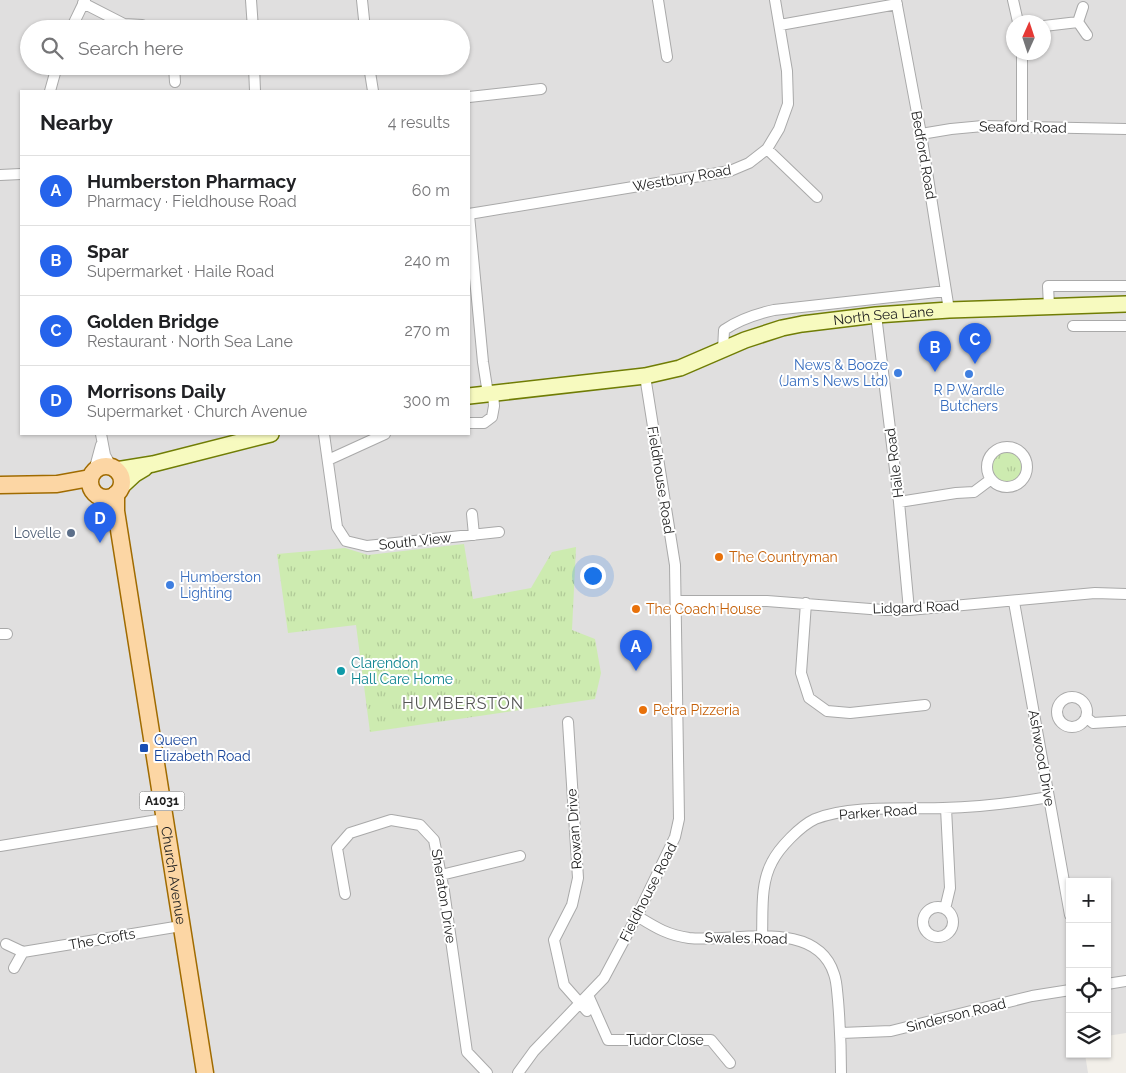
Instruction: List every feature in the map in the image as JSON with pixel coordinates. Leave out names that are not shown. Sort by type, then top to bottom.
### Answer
[{"type":"main road","points":[[94,484],[103,466],[114,469]]},
{"type":"main road","name":"A1031","points":[[114,469],[121,478],[119,491]]},
{"type":"main road","points":[[0,485],[94,484],[108,498],[119,491]]},
{"type":"main road","name":"Church Avenue","points":[[94,484],[120,529]]},
{"type":"main road","name":"Church Avenue","points":[[119,491],[116,511],[205,1073]]},
{"type":"street","points":[[251,0],[252,20]]},
{"type":"street","points":[[362,0],[364,20]]},
{"type":"street","points":[[658,0],[667,57]]},
{"type":"street","name":"Westbury Road","points":[[470,214],[730,171],[749,163],[768,149],[779,129],[788,104],[787,71],[775,0]]},
{"type":"street","points":[[1013,0],[1016,15]]},
{"type":"street","points":[[75,20],[84,2],[117,20]]},
{"type":"street","points":[[780,25],[897,2]]},
{"type":"street","name":"Bedford Road","points":[[897,2],[921,134],[949,310]]},
{"type":"street","points":[[1078,22],[1083,7]]},
{"type":"street","points":[[1051,25],[1078,22]]},
{"type":"street","points":[[1078,22],[1087,35]]},
{"type":"street","points":[[1022,60],[1022,127]]},
{"type":"street","points":[[50,90],[54,75]]},
{"type":"street","points":[[175,75],[176,82]]},
{"type":"street","points":[[254,75],[255,90]]},
{"type":"street","points":[[370,75],[373,90]]},
{"type":"street","points":[[470,97],[541,90]]},
{"type":"street","name":"Seaford Road","points":[[921,134],[983,126],[1126,129]]},
{"type":"street","points":[[768,149],[817,197]]},
{"type":"street","points":[[0,175],[20,174]]},
{"type":"street","points":[[470,222],[494,406],[492,417],[484,423],[470,423]]},
{"type":"street","points":[[1049,306],[1048,286],[1126,286]]},
{"type":"street","name":"North Sea Lane","points":[[723,350],[724,330],[737,321],[753,315],[774,310],[946,291]]},
{"type":"street","name":"North Sea Lane","points":[[470,396],[645,376],[680,368],[745,340],[782,328],[876,315],[949,310],[1126,304]]},
{"type":"street","name":"Haile Road","points":[[876,315],[910,610]]},
{"type":"street","points":[[1073,326],[1126,326]]},
{"type":"street","name":"Fieldhouse Road","points":[[518,1073],[534,1051],[583,1007],[588,995],[604,978],[675,838],[679,819],[675,566],[645,376]]},
{"type":"street","points":[[101,438],[105,455],[114,469],[153,464],[267,435]]},
{"type":"street","name":"South View","points":[[324,435],[338,527],[346,541],[368,546],[499,532]]},
{"type":"street","points":[[328,460],[384,435]]},
{"type":"street","points":[[94,484],[101,438]]},
{"type":"street","points":[[1003,447],[1010,447],[1022,454],[1027,466],[1024,479],[1020,483],[1008,488],[1001,487],[990,480],[986,467],[991,454],[1003,447]]},
{"type":"street","points":[[119,491],[135,474],[153,464]]},
{"type":"street","points":[[899,502],[956,492],[974,492],[990,480]]},
{"type":"street","points":[[472,514],[474,535]]},
{"type":"street","name":"Lidgard Road","points":[[676,602],[767,601],[883,610],[910,610],[1014,602],[1095,593],[1126,594]]},
{"type":"street","name":"Ashwood Drive","points":[[1014,602],[1066,892]]},
{"type":"street","points":[[806,603],[800,673],[809,698],[827,711],[850,713],[925,705]]},
{"type":"street","points":[[1086,717],[1093,724],[1126,721]]},
{"type":"street","name":"Rowan Drive","points":[[568,722],[578,878],[572,904],[554,940],[564,985],[583,1007]]},
{"type":"street","name":"Parker Road","points":[[762,936],[764,882],[772,861],[791,837],[814,820],[845,811],[946,808],[1016,802],[1049,796]]},
{"type":"street","points":[[945,909],[950,888],[946,808]]},
{"type":"street","points":[[0,846],[164,819]]},
{"type":"street","name":"Sheraton Drive","points":[[345,894],[337,848],[350,833],[392,820],[420,825],[434,840],[467,1052],[487,1073]]},
{"type":"street","points":[[441,876],[520,856]]},
{"type":"street","name":"Swales Road","points":[[637,916],[670,935],[691,938],[790,937],[809,944],[826,958],[834,974],[840,1033],[841,1073]]},
{"type":"street","name":"The Crofts","points":[[23,952],[182,926]]},
{"type":"street","points":[[6,944],[23,952],[14,968]]},
{"type":"street","points":[[1111,983],[1126,981]]},
{"type":"street","name":"Sinderson Road","points":[[840,1033],[891,1031],[1032,996],[1066,991]]},
{"type":"street","name":"Tudor Close","points":[[588,995],[608,1040],[711,1040],[730,1063]]},
{"type":"shaded area","points":[[0,0],[1126,0],[1126,1033],[1111,1035],[1111,878],[1066,878],[1066,1058],[1086,1058],[1088,1073],[0,1073]]},
{"type":"green space","points":[[1007,452],[1013,453],[1021,461],[1021,473],[1013,481],[1007,482],[1001,481],[993,473],[992,467],[993,461],[1001,453]]},
{"type":"green space","points":[[464,544],[473,599],[531,588],[552,552],[576,547],[572,630],[595,639],[601,673],[595,699],[370,732],[356,625],[288,633],[277,554],[345,548],[368,555]]},
{"type":"place","name":"Golden Bridge","points":[[975,364]]},
{"type":"place","name":"Spar","points":[[935,372]]},
{"type":"place","name":"News & Booze (Jam's News Ltd)","points":[[898,373]]},
{"type":"place","name":"R P Wardle Butchers","points":[[969,374]]},
{"type":"place","name":"Lovelle","points":[[71,533]]},
{"type":"place","name":"Morrisons Daily","points":[[100,543]]},
{"type":"place","name":"The Countryman","points":[[719,557]]},
{"type":"place","name":"Humberston Lighting","points":[[170,585]]},
{"type":"place","name":"The Coach House","points":[[636,609]]},
{"type":"place","name":"Clarendon Hall Care Home","points":[[341,671]]},
{"type":"place","name":"Humberston Pharmacy","points":[[636,671]]},
{"type":"place","name":"Petra Pizzeria","points":[[643,710]]},
{"type":"place","name":"Queen Elizabeth Road","points":[[144,748]]},
{"type":"district","name":"HUMBERSTON","points":[[463,703]]}]
